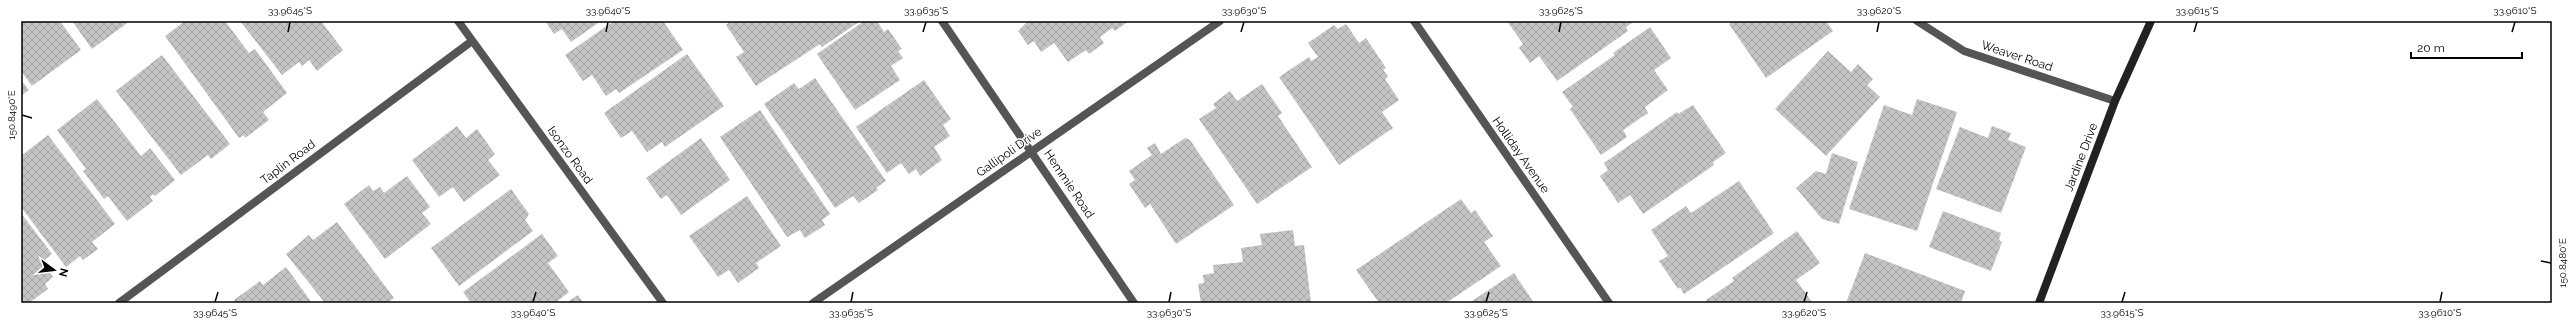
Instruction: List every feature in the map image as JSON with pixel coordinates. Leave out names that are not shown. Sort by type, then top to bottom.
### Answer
[{"type":"street","name":"Isonzo Road","points":[[458,21],[663,303]]},
{"type":"street","name":"Hemmie Road","points":[[942,21],[1134,303]]},
{"type":"street","name":"Gallipoli Drive","points":[[812,303],[1220,21]]},
{"type":"street","name":"Holliday Avenue","points":[[1414,21],[1609,303]]},
{"type":"street","name":"Weaver Road","points":[[1917,21],[1964,51],[2116,101]]},
{"type":"street","name":"Jardine Drive","points":[[2039,303],[2116,101],[2151,21]]},
{"type":"street","name":"Taplin Road","points":[[119,303],[472,41]]},
{"type":"building","points":[[21,21],[60,21],[81,50],[32,86],[21,71]]},
{"type":"building","points":[[72,21],[130,21],[92,49]]},
{"type":"building","points":[[185,21],[225,21],[249,53],[255,49],[287,93],[263,112],[269,120],[245,138],[244,135],[239,138],[165,36]]},
{"type":"building","points":[[240,21],[321,21],[343,50],[317,71],[309,60],[302,66],[299,62],[282,75]]},
{"type":"building","points":[[545,21],[601,21],[571,42],[562,29],[554,34]]},
{"type":"building","points":[[614,21],[663,21],[683,50],[619,93],[616,89],[606,96],[592,75],[583,81],[565,55]]},
{"type":"building","points":[[731,21],[859,22],[822,47],[820,44],[756,86],[736,57],[744,52],[726,25]]},
{"type":"building","points":[[864,21],[877,21],[884,32],[888,29],[902,49],[898,51],[903,58],[891,66],[900,80],[855,110],[817,54]]},
{"type":"building","points":[[1028,21],[1129,21],[1115,31],[1112,28],[1100,37],[1104,43],[1089,54],[1086,50],[1068,62],[1054,43],[1041,52],[1034,41],[1028,45],[1018,31]]},
{"type":"building","points":[[1507,21],[1635,21],[1626,27],[1628,31],[1557,81],[1539,56],[1530,63],[1519,48],[1523,44]]},
{"type":"building","points":[[1734,21],[1826,21],[1833,31],[1766,78],[1729,24]]},
{"type":"building","points":[[1346,24],[1359,43],[1366,38],[1386,68],[1383,70],[1388,76],[1385,79],[1399,100],[1382,112],[1393,128],[1339,165],[1279,77],[1309,57],[1311,61],[1318,57],[1308,43],[1334,25],[1338,29]]},
{"type":"building","points":[[1650,27],[1671,58],[1654,70],[1668,90],[1645,107],[1648,113],[1623,130],[1627,137],[1601,155],[1570,109],[1573,107],[1562,92],[1615,55],[1613,53]]},
{"type":"building","points":[[1828,51],[1851,72],[1858,64],[1873,79],[1867,85],[1880,97],[1826,156],[1775,109]]},
{"type":"building","points":[[687,54],[724,106],[665,147],[662,142],[647,152],[632,131],[621,138],[604,113]]},
{"type":"building","points":[[162,55],[230,144],[211,159],[208,155],[181,175],[116,91]]},
{"type":"building","points":[[815,78],[886,181],[876,188],[878,190],[859,203],[853,196],[835,208],[764,104],[794,83],[799,89]]},
{"type":"building","points":[[21,80],[29,90],[21,96]]},
{"type":"building","points":[[924,80],[951,119],[943,125],[950,136],[934,147],[942,160],[920,176],[916,169],[909,174],[901,163],[887,173],[856,127]]},
{"type":"building","points":[[1262,84],[1282,113],[1278,116],[1312,167],[1257,204],[1199,119],[1216,108],[1213,104],[1230,91],[1237,101]]},
{"type":"building","points":[[97,99],[141,156],[150,148],[175,180],[155,196],[154,194],[150,197],[153,201],[127,221],[108,196],[104,199],[83,171],[86,169],[57,130]]},
{"type":"building","points":[[1917,99],[1957,112],[1917,231],[1849,209],[1884,105],[1912,115]]},
{"type":"building","points":[[1693,105],[1726,153],[1713,162],[1714,165],[1643,214],[1630,195],[1618,203],[1600,176],[1608,170],[1604,163],[1677,112],[1678,114]]},
{"type":"building","points":[[760,110],[830,214],[822,220],[825,225],[805,238],[800,230],[787,237],[720,137]]},
{"type":"building","points":[[457,126],[466,138],[477,129],[495,154],[488,160],[500,175],[464,202],[453,187],[439,197],[412,160]]},
{"type":"building","points":[[1992,126],[2011,133],[2008,140],[2026,147],[2001,213],[1936,189],[1960,127],[1988,138]]},
{"type":"building","points":[[48,135],[115,224],[92,242],[98,249],[83,260],[80,256],[66,267],[21,207],[21,156]]},
{"type":"building","points":[[701,138],[730,180],[681,215],[667,195],[661,199],[646,178]]},
{"type":"building","points":[[1185,138],[1190,140],[1234,205],[1176,244],[1150,204],[1145,208],[1129,184],[1135,180],[1129,171],[1152,155],[1147,148],[1155,143],[1161,154]]},
{"type":"building","points":[[1832,153],[1858,162],[1839,224],[1822,219],[1796,188],[1816,171],[1826,174]]},
{"type":"building","points":[[407,176],[430,207],[422,213],[431,224],[385,259],[344,204],[369,185],[373,191],[380,187],[384,193]]},
{"type":"building","points":[[1739,181],[1774,233],[1684,294],[1680,287],[1678,289],[1659,261],[1668,256],[1651,230],[1686,206],[1691,213]]},
{"type":"building","points":[[511,189],[529,214],[525,220],[533,231],[459,286],[431,248]]},
{"type":"building","points":[[747,196],[781,246],[756,263],[759,268],[738,283],[729,270],[718,277],[689,236]]},
{"type":"building","points":[[1461,199],[1471,213],[1475,210],[1493,236],[1484,242],[1501,266],[1446,303],[1379,303],[1356,270]]},
{"type":"building","points":[[1943,211],[2001,233],[1999,240],[2002,242],[1991,271],[1929,247]]},
{"type":"building","points":[[21,213],[52,254],[42,262],[53,277],[45,284],[48,289],[29,303],[21,303]]},
{"type":"building","points":[[337,222],[394,298],[387,303],[325,303],[286,254],[309,235],[313,240]]},
{"type":"building","points":[[1293,230],[1295,246],[1304,245],[1311,303],[1201,303],[1198,284],[1204,283],[1203,275],[1214,273],[1213,265],[1243,262],[1241,248],[1262,245],[1260,234]]},
{"type":"building","points":[[1797,231],[1820,263],[1796,280],[1812,302],[1708,303],[1706,300],[1734,281],[1732,278]]},
{"type":"building","points":[[542,234],[558,256],[548,263],[569,292],[555,303],[471,303],[463,292]]},
{"type":"building","points":[[1865,253],[1965,291],[1961,303],[1846,303]]},
{"type":"building","points":[[286,267],[312,303],[236,303],[234,300],[260,281],[263,285]]},
{"type":"building","points":[[1514,273],[1534,303],[1469,303]]},
{"type":"building","points":[[578,295],[583,303],[566,303]]}]
